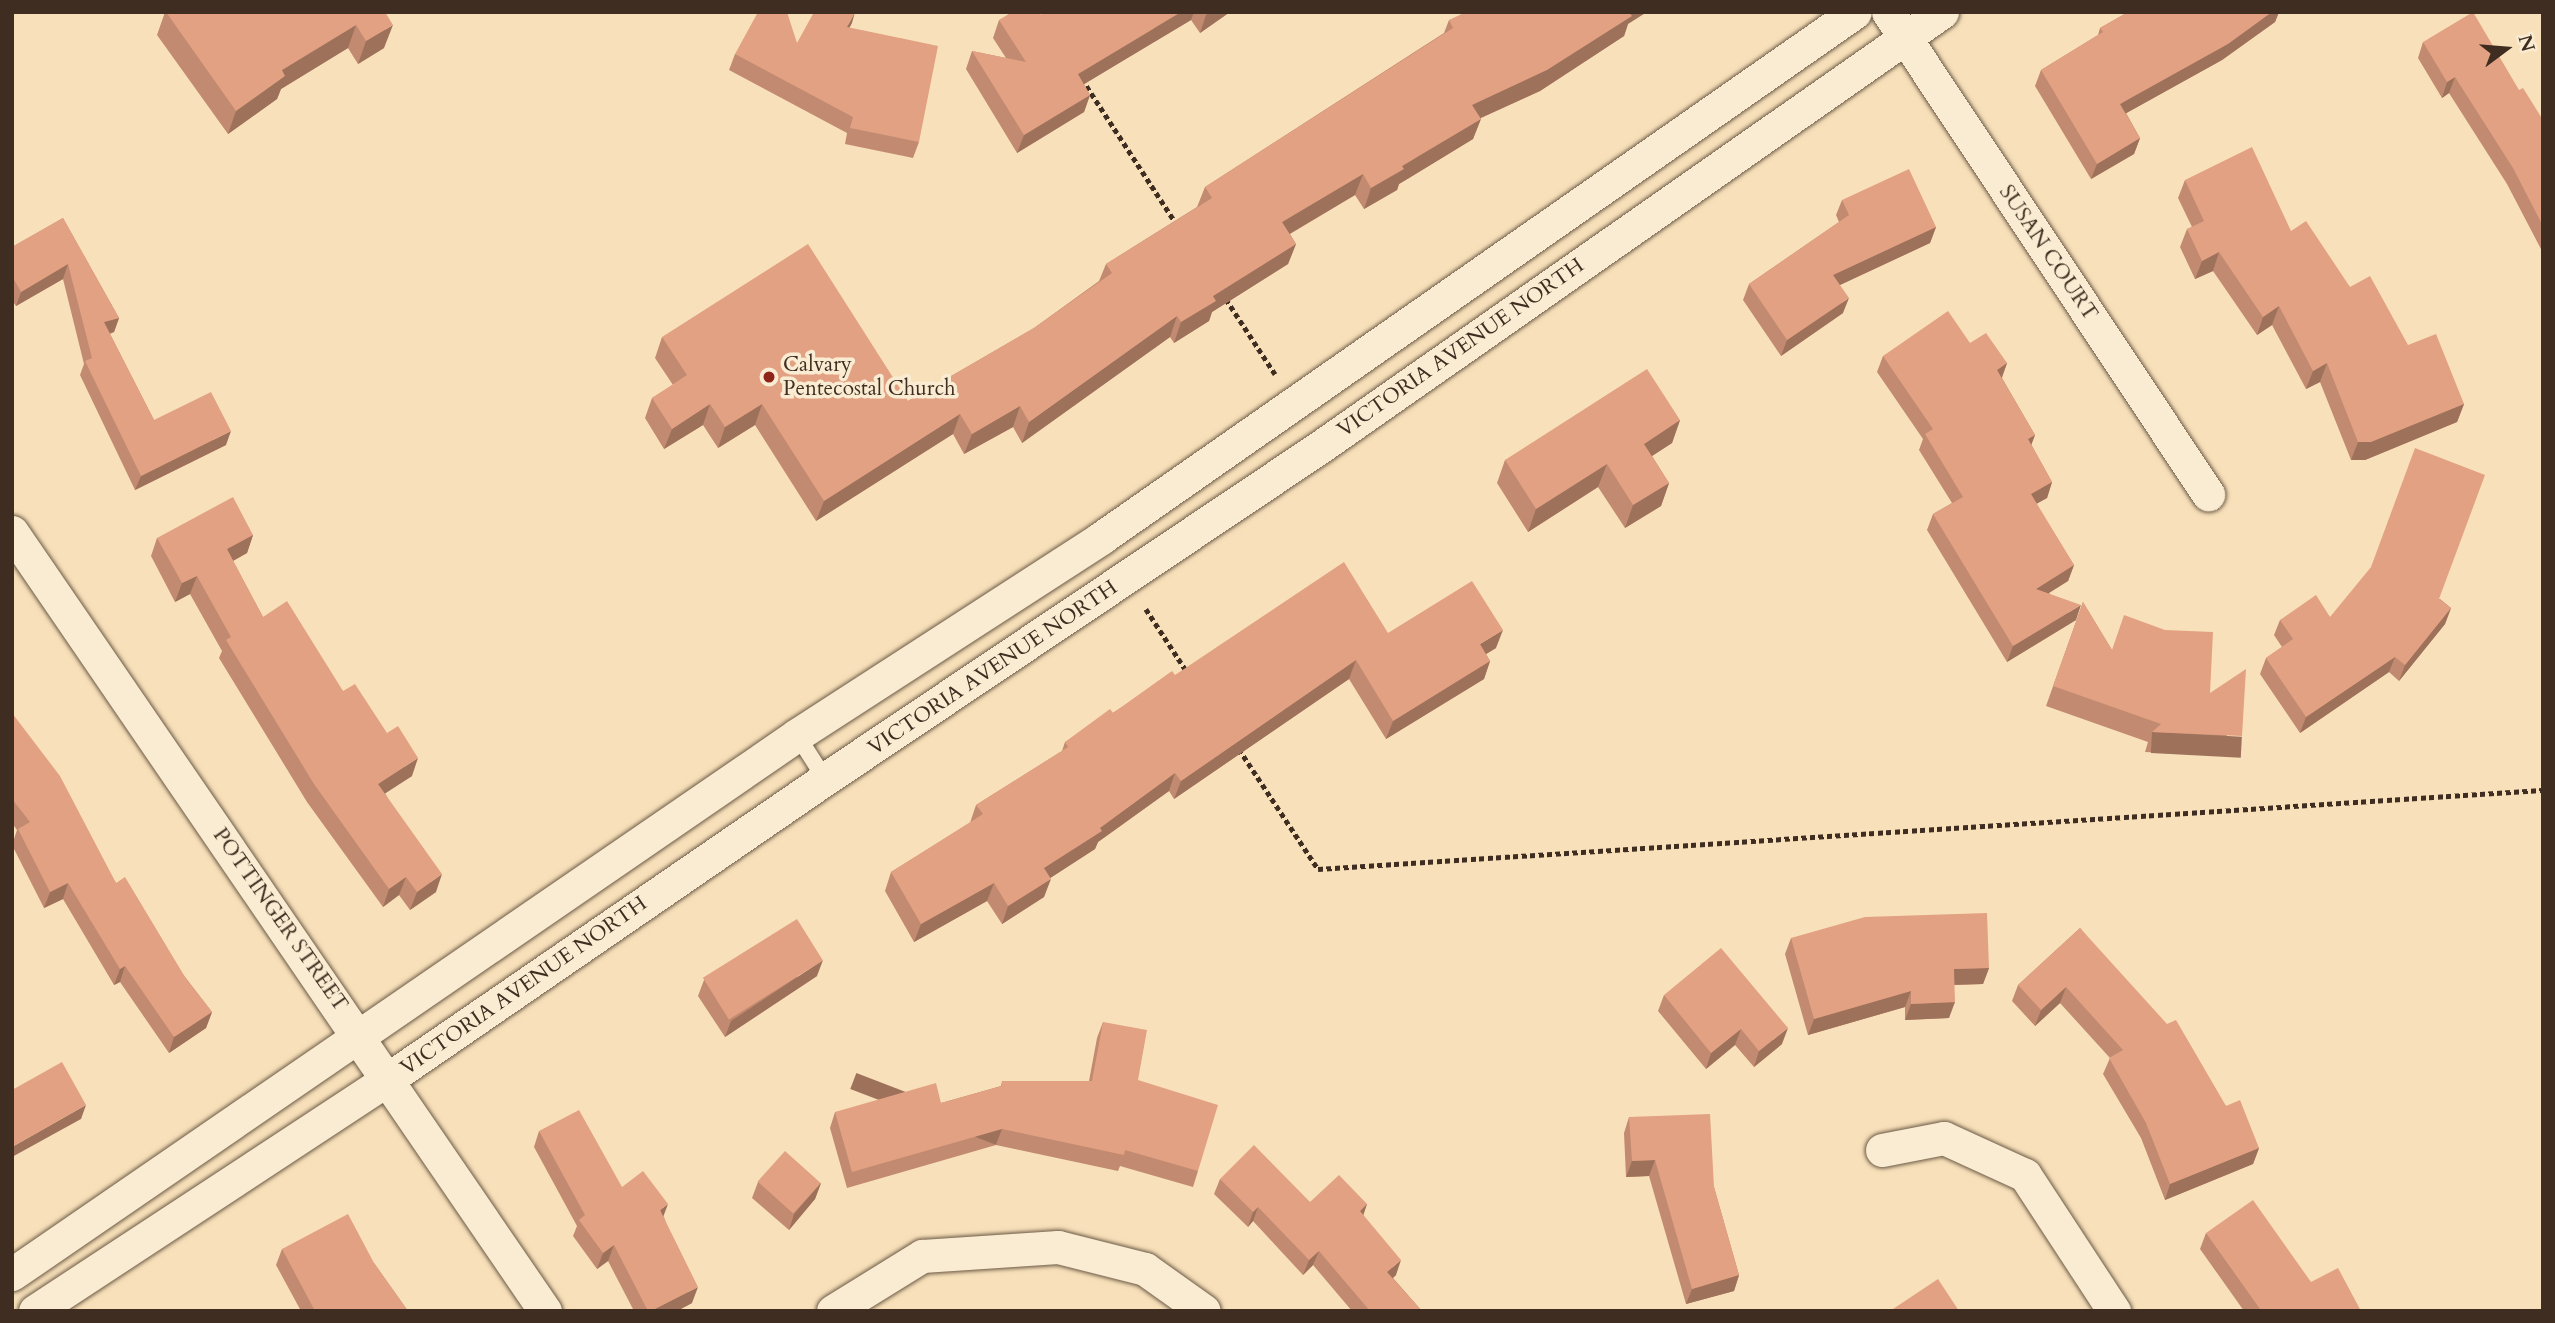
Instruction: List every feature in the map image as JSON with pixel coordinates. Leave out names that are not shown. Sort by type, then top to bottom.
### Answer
[{"type":"street","points":[[12,1273],[797,735],[1101,538],[1293,401],[1855,12]]},
{"type":"street","name":"VICTORIA AVENUE NORTH","points":[[35,1311],[388,1079],[825,779],[1124,581],[1320,447],[1896,25],[1942,12]]},
{"type":"street","name":"SUSAN COURT","points":[[1896,25],[2208,494]]},
{"type":"street","points":[[1293,401],[1320,447]]},
{"type":"street","name":"POTTINGER STREET","points":[[12,531],[361,1036],[545,1311]]},
{"type":"street","points":[[1882,1150],[1944,1138],[2025,1175],[2114,1311]]},
{"type":"street","points":[[832,1311],[922,1256],[1058,1247],[1145,1269],[1204,1311]]},
{"type":"lane","points":[[797,735],[825,779]]},
{"type":"path","points":[[1077,71],[1184,235]]},
{"type":"path","points":[[1222,293],[1293,401]]},
{"type":"path","points":[[1124,581],[1189,675]]},
{"type":"path","points":[[1235,743],[1318,869],[2543,790]]},
{"type":"building","points":[[166,12],[385,12],[393,25],[366,41],[356,25],[282,70],[285,76],[236,111]]},
{"type":"building","points":[[758,12],[787,12],[797,43],[814,12],[855,12],[847,27],[938,46],[919,142],[850,128],[853,117],[735,54]]},
{"type":"building","points":[[1012,12],[1040,12],[1041,15],[1045,12],[1181,12],[1078,74],[1090,95],[1024,135],[972,51],[1026,62],[999,20]]},
{"type":"building","points":[[1466,12],[1629,12],[1632,16],[1547,70],[1472,105],[1481,119],[1402,166],[1404,169],[1371,188],[1363,174],[1282,222],[1296,244],[1213,296],[1216,301],[1181,322],[1177,316],[1029,422],[1020,406],[972,434],[960,414],[824,501],[762,404],[725,427],[710,404],[672,429],[652,398],[687,375],[662,337],[808,244],[908,401],[1034,328],[1112,273],[1106,264],[1212,198],[1205,187],[1453,28],[1449,20]]},
{"type":"building","points":[[2128,12],[2272,12],[2228,44],[2120,104],[2140,138],[2097,164],[2041,70],[2103,32],[2100,28]]},
{"type":"building","points":[[2473,12],[2519,90],[2523,88],[2543,120],[2543,226],[2513,168],[2455,77],[2447,82],[2423,42]]},
{"type":"building","points":[[2252,147],[2291,231],[2306,221],[2350,287],[2370,276],[2408,345],[2436,334],[2464,404],[2371,442],[2358,442],[2327,363],[2313,371],[2279,306],[2263,317],[2219,252],[2202,261],[2187,229],[2204,221],[2185,180]]},
{"type":"building","points":[[1909,169],[1936,227],[1833,275],[1849,298],[1787,340],[1749,284],[1849,215],[1842,200]]},
{"type":"building","points":[[63,218],[119,318],[104,322],[154,420],[211,392],[231,431],[141,476],[85,361],[92,358],[68,264],[21,292],[12,276],[12,247]]},
{"type":"building","points":[[1948,311],[1970,343],[1986,333],[2007,363],[1997,370],[2035,435],[2028,439],[2052,482],[2031,494],[2074,565],[2036,589],[2081,605],[2013,646],[1933,514],[1963,497],[1925,434],[1933,429],[1883,356]]},
{"type":"building","points":[[1647,369],[1680,420],[1644,444],[1669,483],[1633,505],[1607,464],[1536,509],[1505,460]]},
{"type":"building","points":[[2415,448],[2485,475],[2439,599],[2451,608],[2405,665],[2395,657],[2306,717],[2266,658],[2293,639],[2280,620],[2316,595],[2330,617],[2371,567]]},
{"type":"building","points":[[233,497],[253,535],[227,549],[263,617],[287,601],[343,691],[355,684],[387,733],[398,726],[418,758],[378,784],[442,874],[417,892],[406,877],[389,889],[314,784],[226,640],[231,637],[197,576],[182,583],[157,538]]},
{"type":"building","points":[[1344,562],[1388,633],[1472,581],[1503,630],[1480,644],[1490,661],[1393,721],[1356,660],[1181,781],[1175,773],[1100,828],[1102,831],[1044,868],[1051,879],[1008,906],[994,883],[921,924],[891,872],[983,814],[976,805],[1068,747],[1065,742],[1110,709],[1113,713],[1172,671],[1175,675]]},
{"type":"building","points":[[2083,602],[2112,650],[2124,615],[2165,630],[2213,632],[2210,693],[2246,669],[2242,736],[2152,732],[2161,724],[2053,686]]},
{"type":"building","points":[[12,713],[60,776],[116,883],[125,877],[185,977],[212,1012],[174,1037],[125,966],[120,969],[68,883],[50,892],[18,829],[30,822],[12,799]]},
{"type":"building","points":[[1987,913],[1989,968],[1954,969],[1955,1002],[1911,1004],[1911,991],[1814,1019],[1791,938],[1865,917]]},
{"type":"building","points":[[797,919],[823,961],[729,1019],[703,978]]},
{"type":"building","points":[[2080,928],[2167,1024],[2176,1020],[2226,1106],[2240,1100],[2259,1148],[2170,1184],[2146,1123],[2109,1058],[2123,1050],[2066,987],[2041,1010],[2018,985]]},
{"type":"building","points":[[1721,948],[1788,1028],[1759,1051],[1741,1029],[1711,1053],[1664,995]]},
{"type":"building","points":[[1103,1022],[1147,1030],[1138,1080],[1218,1105],[1198,1171],[1125,1150],[1124,1155],[1002,1129],[852,1172],[835,1112],[936,1083],[941,1103],[1002,1086],[1002,1081],[1092,1081]]},
{"type":"building","points":[[62,1062],[86,1105],[12,1147],[12,1090]]},
{"type":"building","points":[[579,1110],[622,1187],[643,1171],[668,1204],[660,1210],[698,1287],[651,1311],[648,1311],[614,1245],[603,1253],[579,1220],[585,1215],[539,1131]]},
{"type":"building","points":[[1710,1114],[1714,1187],[1739,1275],[1692,1289],[1655,1160],[1632,1161],[1629,1117]]},
{"type":"building","points":[[1254,1145],[1310,1202],[1339,1175],[1367,1204],[1360,1211],[1401,1260],[1387,1272],[1422,1311],[1370,1311],[1319,1251],[1309,1260],[1258,1207],[1253,1212],[1220,1179]]},
{"type":"building","points":[[785,1151],[821,1183],[793,1214],[758,1181]]},
{"type":"building","points":[[2253,1200],[2311,1282],[2338,1268],[2361,1311],[2257,1311],[2260,1309],[2206,1233]]},
{"type":"building","points":[[348,1214],[374,1263],[408,1311],[315,1311],[282,1249]]},
{"type":"building","points":[[1938,1279],[1959,1311],[1890,1311]]},
{"type":"place","name":"Calvary Pentecostal Church","points":[[769,377]]}]
